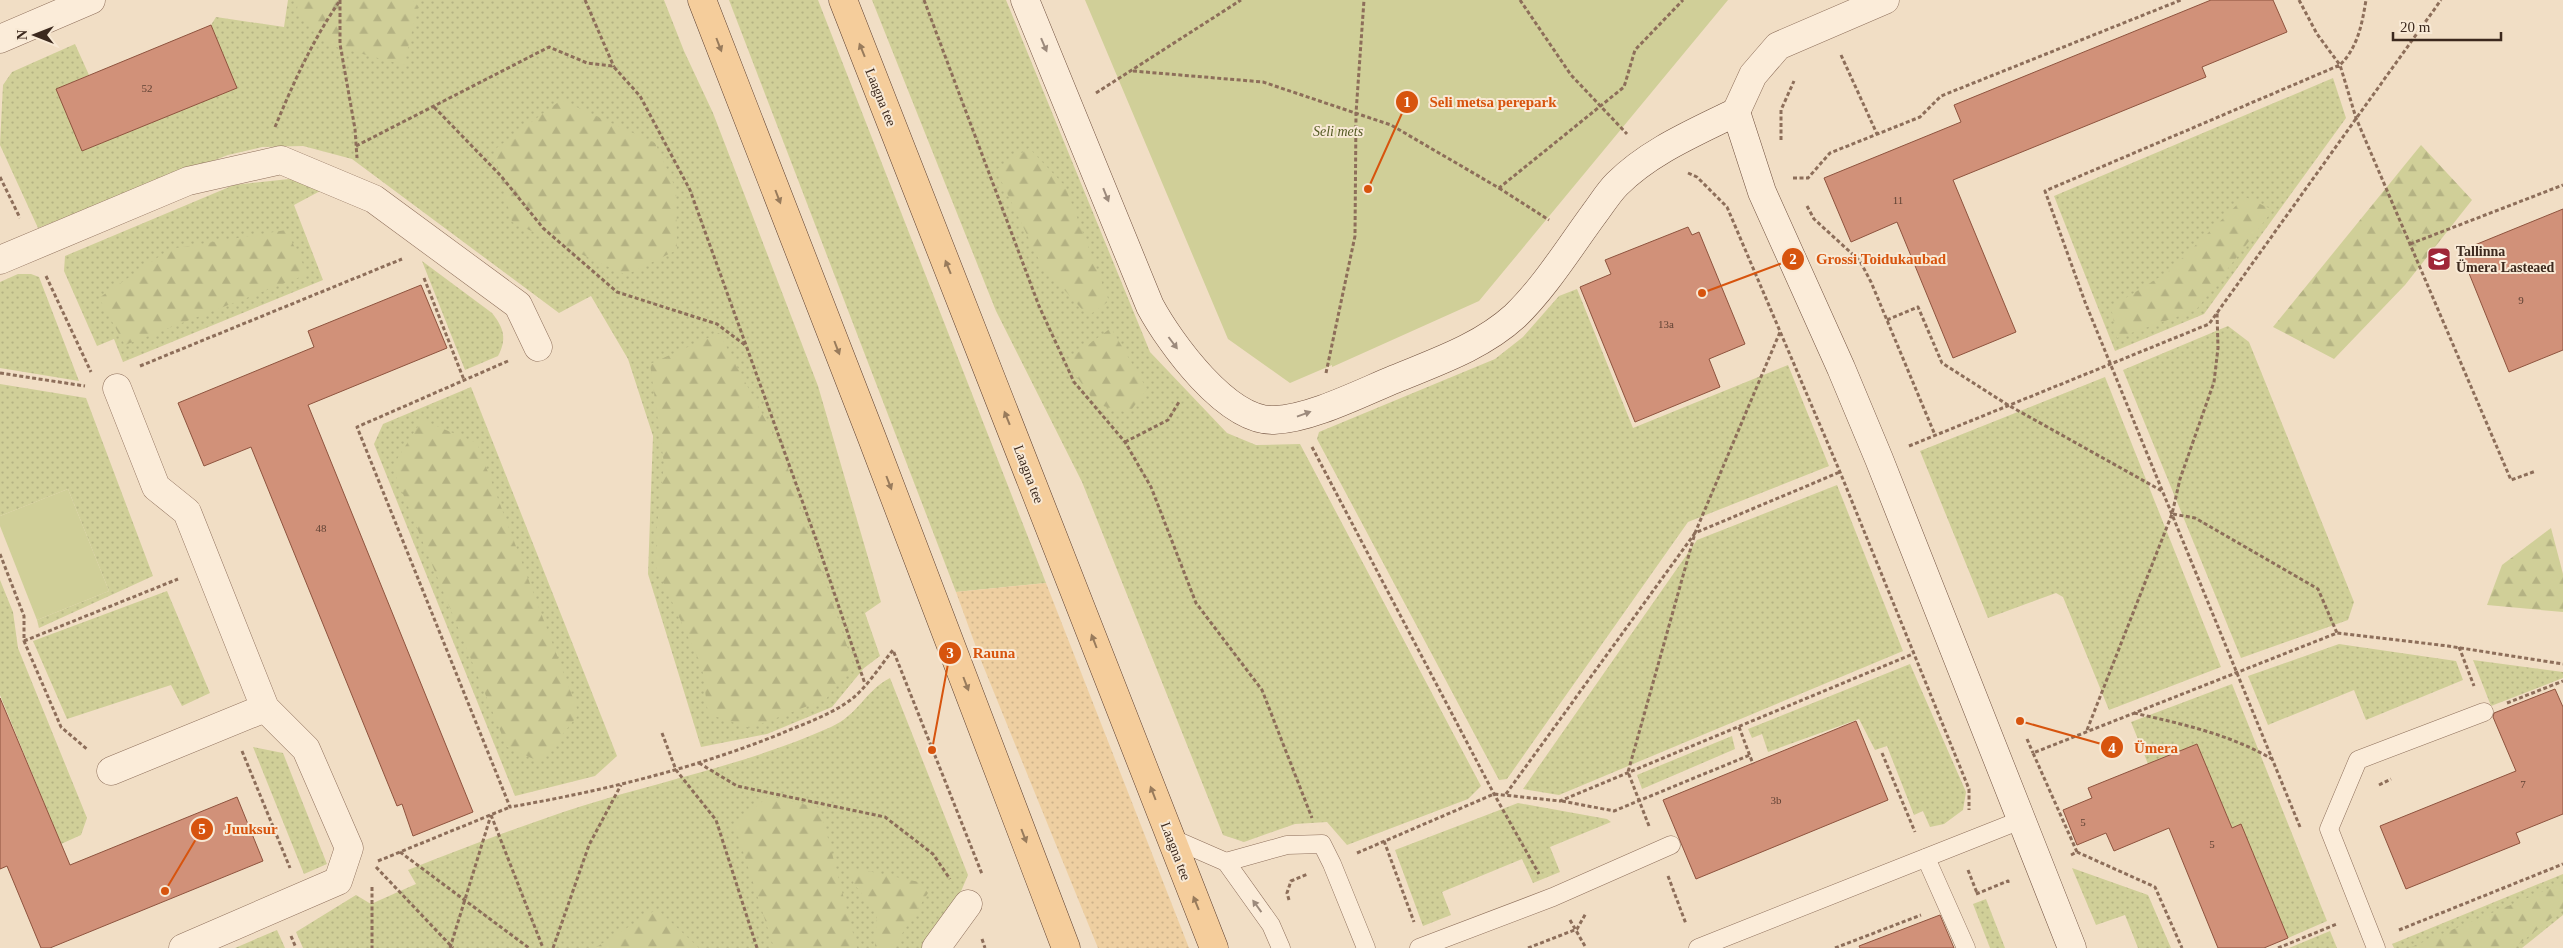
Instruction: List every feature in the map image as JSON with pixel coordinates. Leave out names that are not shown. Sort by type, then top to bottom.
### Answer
[{"type":"main road","points":[[702,0],[876,447],[1066,948]]},
{"type":"main road","name":"Laagna tee","points":[[843,0],[1214,948]]},
{"type":"street","points":[[0,39],[91,0]]},
{"type":"street","points":[[1025,0],[1070,106],[1150,306],[1168,336],[1220,395],[1246,414],[1272,420],[1309,413],[1475,345],[1496,331],[1532,297],[1616,185],[1648,157],[1736,112],[1753,75],[1778,46],[1885,0]]},
{"type":"street","points":[[1736,112],[1762,192],[1880,459],[2072,948]]},
{"type":"street","points":[[0,260],[188,181],[281,160],[374,199],[518,305],[538,347]]},
{"type":"street","points":[[111,384],[156,487],[187,512],[265,708],[306,749],[349,848],[338,881],[183,948]]},
{"type":"street","points":[[111,770],[265,708]]},
{"type":"street","points":[[936,948],[968,904]]},
{"type":"lane","points":[[2376,948],[2328,829],[2358,760],[2484,712]]},
{"type":"lane","points":[[1698,948],[2021,820]]},
{"type":"lane","points":[[1171,838],[1226,862],[1271,925],[1281,948]]},
{"type":"lane","points":[[1226,862],[1287,845],[1322,844],[1366,948]]},
{"type":"lane","points":[[1421,947],[1553,897],[1670,845]]},
{"type":"lane","points":[[1926,858],[1966,948]]},
{"type":"path","points":[[340,0],[340,44],[356,146],[359,193]]},
{"type":"path","points":[[259,165],[293,85],[323,25],[340,0]]},
{"type":"path","points":[[585,0],[614,68],[640,96],[690,190],[817,542],[865,684]]},
{"type":"path","points":[[924,0],[1039,306],[1074,382],[1125,442],[1151,487],[1196,602],[1262,690],[1322,844]]},
{"type":"path","points":[[1070,106],[1133,70],[1241,0]]},
{"type":"path","points":[[1364,0],[1356,113],[1355,236],[1324,379],[1309,413],[1494,794],[1553,897],[1577,929],[1586,948]]},
{"type":"path","points":[[1520,0],[1570,75],[1648,157],[1698,177],[1727,207],[1840,472],[1969,790],[1969,810],[1951,828],[1977,893]]},
{"type":"path","points":[[1499,188],[1624,87],[1635,50],[1683,0]]},
{"type":"path","points":[[1793,178],[1808,178],[1830,153],[1920,117],[1941,96],[2181,0]]},
{"type":"path","points":[[2300,0],[2316,34],[2340,65],[2356,118],[2511,480],[2536,470]]},
{"type":"path","points":[[2302,832],[2085,302],[2045,191],[2340,65],[2351,55],[2358,37],[2366,0]]},
{"type":"path","points":[[1907,447],[2209,324],[2441,0]]},
{"type":"path","points":[[356,146],[549,47],[587,63],[614,68]]},
{"type":"path","points":[[1839,51],[1877,134]]},
{"type":"path","points":[[1133,70],[1263,82],[1391,125],[1499,188],[1575,239]]},
{"type":"path","points":[[1781,141],[1781,110],[1788,89],[1799,74]]},
{"type":"path","points":[[434,107],[501,176],[543,228],[617,292],[717,324],[746,346]]},
{"type":"path","points":[[1790,169],[1797,187]]},
{"type":"path","points":[[0,177],[88,370],[111,384]]},
{"type":"path","points":[[2410,244],[2563,185]]},
{"type":"path","points":[[1805,203],[1814,219],[1860,261],[1935,435]]},
{"type":"path","points":[[0,373],[89,386],[111,384],[414,254],[401,219]]},
{"type":"path","points":[[422,272],[464,380]]},
{"type":"path","points":[[1887,320],[1918,307],[1942,363],[2008,405],[2163,491]]},
{"type":"path","points":[[2087,731],[2172,514],[2180,479],[2214,382],[2218,348],[2217,312]]},
{"type":"path","points":[[1628,772],[1695,533],[1780,332]]},
{"type":"path","points":[[510,807],[357,427],[538,347]]},
{"type":"path","points":[[1125,442],[1168,420],[1198,372]]},
{"type":"path","points":[[1506,795],[1695,533],[1840,472]]},
{"type":"path","points":[[2172,514],[2195,518],[2318,590],[2337,633]]},
{"type":"path","points":[[0,554],[24,616],[24,641],[61,727],[111,770]]},
{"type":"path","points":[[24,641],[208,566]]},
{"type":"path","points":[[2182,948],[2156,887],[2077,852],[2033,753],[2337,633],[2448,646],[2563,664]]},
{"type":"path","points":[[372,864],[510,807],[621,785],[676,770],[762,741],[830,713],[850,700],[893,650],[990,894],[968,904],[933,854],[885,817],[737,786],[698,763]]},
{"type":"path","points":[[1560,801],[1913,654]]},
{"type":"path","points":[[2484,712],[2563,681]]},
{"type":"path","points":[[2133,713],[2213,733],[2250,746],[2272,759]]},
{"type":"path","points":[[231,722],[294,878],[283,906],[296,948]]},
{"type":"path","points":[[1739,727],[1753,764]]},
{"type":"path","points":[[662,733],[676,770],[716,820],[757,948]]},
{"type":"path","points":[[1882,754],[1926,858]]},
{"type":"path","points":[[1290,902],[1287,893],[1291,881],[1494,794],[1560,801],[1614,811],[1750,755]]},
{"type":"path","points":[[2373,788],[2399,776]]},
{"type":"path","points":[[553,948],[589,845],[621,785]]},
{"type":"path","points":[[372,864],[452,947],[491,815]]},
{"type":"path","points":[[491,815],[543,948]]},
{"type":"path","points":[[1384,841],[1421,947]]},
{"type":"path","points":[[400,852],[529,948]]},
{"type":"path","points":[[2008,881],[2077,852]]},
{"type":"path","points":[[372,864],[372,873]]},
{"type":"path","points":[[2392,933],[2563,864]]},
{"type":"path","points":[[1659,879],[1668,876]]},
{"type":"path","points":[[372,882],[372,948]]},
{"type":"path","points":[[1528,948],[1577,929],[1589,908]]},
{"type":"path","points":[[2278,948],[2340,923],[2336,914]]},
{"type":"green space","points":[[288,0],[664,0],[684,51],[713,113],[818,386],[881,602],[865,613],[880,656],[864,668],[832,707],[767,734],[701,747],[648,574],[653,436],[628,359],[591,296],[559,313],[352,159],[303,146],[262,147],[228,155],[38,228],[0,145],[3,85],[12,72],[75,44],[89,75],[57,89],[82,151],[236,88],[211,25],[216,17],[284,27]]},
{"type":"green space","points":[[298,0],[412,0],[418,6],[404,65],[329,45],[297,10]]},
{"type":"green space","points":[[729,0],[818,0],[1046,583],[956,592]]},
{"type":"green space","points":[[872,0],[1006,0],[1150,352],[1227,433],[1256,445],[1300,444],[1481,786],[1468,799],[1347,845],[1327,822],[1295,824],[1244,842],[1223,835],[1082,482],[996,311]]},
{"type":"green space","name":"Seli mets","points":[[1085,0],[1728,0],[1479,301],[1332,367],[1332,365],[1290,383],[1228,339]]},
{"type":"green space","points":[[2333,78],[2346,118],[2204,314],[2115,351],[2054,196]]},
{"type":"green space","points":[[561,100],[655,143],[676,189],[677,250],[626,275],[512,222],[494,150]]},
{"type":"green space","points":[[2421,145],[2472,200],[2405,285],[2334,359],[2273,327]]},
{"type":"green space","points":[[1029,148],[1065,186],[1109,301],[1088,316],[1041,264],[996,170]]},
{"type":"green space","points":[[289,179],[319,183],[322,190],[294,205],[323,280],[123,362],[114,339],[97,346],[64,271],[65,256],[234,185]]},
{"type":"green space","points":[[2245,197],[2273,210],[2196,310],[2117,338],[2111,307],[2168,272]]},
{"type":"green space","points":[[286,230],[308,274],[125,345],[99,298],[170,249]]},
{"type":"green space","points":[[422,261],[492,313],[503,334],[503,344],[498,356],[465,370]]},
{"type":"green space","points":[[18,274],[31,274],[39,277],[79,381],[0,368],[0,282]]},
{"type":"green space","points":[[1577,289],[1633,428],[1788,365],[1829,466],[1688,522],[1507,779],[1499,780],[1317,439],[1319,432],[1495,359],[1523,337],[1559,296]]},
{"type":"green space","points":[[2228,326],[2249,342],[2354,602],[2348,620],[2241,658],[2123,370]]},
{"type":"green space","points":[[1111,328],[1147,389],[1129,413],[1096,404],[1066,361]]},
{"type":"green space","points":[[719,333],[782,451],[853,664],[826,699],[750,728],[708,714],[702,667],[656,567],[656,535],[664,464],[650,364]]},
{"type":"green space","points":[[2105,377],[2221,667],[2109,710],[2063,597],[2056,593],[1988,618],[1920,451]]},
{"type":"green space","points":[[0,384],[86,398],[153,576],[39,628],[37,620],[109,591],[68,489],[0,516]]},
{"type":"green space","points":[[471,387],[617,756],[595,776],[515,796],[374,444],[383,424]]},
{"type":"green space","points":[[422,420],[477,443],[579,714],[540,762],[507,747],[392,467]]},
{"type":"green space","points":[[1837,485],[1903,651],[1559,795],[1523,789],[1697,540]]},
{"type":"green space","points":[[68,489],[109,591],[37,620],[0,526],[0,516]]},
{"type":"green space","points":[[2551,528],[2563,574],[2563,612],[2487,605],[2502,565]]},
{"type":"green space","points":[[0,580],[13,612],[18,648],[87,818],[81,835],[61,844],[0,695]]},
{"type":"green space","points":[[167,591],[210,693],[182,706],[171,685],[67,719],[33,641]]},
{"type":"green space","points":[[2339,644],[2456,661],[2463,680],[2366,720],[2354,690],[2268,725],[2248,676]]},
{"type":"green space","points":[[2473,660],[2563,672],[2563,678],[2491,706]]},
{"type":"green space","points":[[1910,664],[1966,792],[1963,810],[1944,824],[1930,827],[1923,811],[1914,815],[1887,746],[1875,750],[1859,719],[1768,752],[1762,734],[1752,738],[1748,729]]},
{"type":"green space","points":[[890,678],[968,875],[953,910],[929,948],[303,948],[296,932],[356,895],[371,904],[416,884],[408,870],[560,813],[739,761],[801,740],[840,722],[855,710],[874,689]]},
{"type":"green space","points":[[2232,684],[2327,921],[2288,938],[2241,825],[2232,828],[2197,744],[2148,764],[2131,722]]},
{"type":"green space","points":[[1732,736],[1735,749],[1642,789],[1637,775]]},
{"type":"green space","points":[[253,747],[283,753],[327,864],[304,874]]},
{"type":"green space","points":[[768,796],[820,808],[857,948],[774,948],[735,826]]},
{"type":"green space","points":[[1518,803],[1607,819],[1611,822],[1550,847],[1560,872],[1533,883],[1522,859],[1442,892],[1451,915],[1423,926],[1395,850]]},
{"type":"green space","points":[[849,867],[919,882],[928,893],[893,948],[875,948],[877,912],[854,884]]},
{"type":"green space","points":[[2072,868],[2148,895],[2171,948],[2138,948],[2125,915],[2096,925]]},
{"type":"green space","points":[[2563,874],[2563,915],[2522,948],[2394,948],[2392,944]]},
{"type":"green space","points":[[2563,883],[2563,909],[2514,948],[2409,948]]},
{"type":"green space","points":[[1986,899],[2005,948],[1990,948],[1973,904]]},
{"type":"green space","points":[[657,909],[699,948],[595,948]]},
{"type":"green space","points":[[277,930],[285,948],[235,948]]},
{"type":"green space","points":[[2330,931],[2337,948],[2289,948]]},
{"type":"sand","points":[[1046,583],[1189,948],[1098,948],[980,658],[956,592]]},
{"type":"building","points":[[2211,0],[2273,0],[2287,32],[2202,67],[2206,77],[1953,180],[2016,332],[1953,358],[1897,222],[1851,242],[1824,178],[1961,122],[1954,105]]},
{"type":"building","points":[[211,25],[237,88],[82,151],[56,89]]},
{"type":"building","points":[[2563,209],[2563,350],[2509,372],[2460,251]]},
{"type":"building","points":[[1688,227],[1692,235],[1699,232],[1745,344],[1709,359],[1720,387],[1635,422],[1580,287],[1611,274],[1605,260]]},
{"type":"building","points":[[421,285],[447,348],[308,405],[473,812],[413,836],[402,804],[397,806],[251,447],[204,466],[178,403],[314,347],[308,331]]},
{"type":"building","points":[[2555,689],[2563,707],[2563,814],[2516,833],[2520,843],[2406,889],[2380,826],[2516,771],[2493,717],[2494,713]]},
{"type":"building","points":[[0,698],[70,865],[237,797],[263,861],[50,948],[41,948],[7,866],[0,869]]},
{"type":"building","points":[[1856,721],[1888,800],[1696,879],[1663,800]]},
{"type":"building","points":[[2197,744],[2232,828],[2241,824],[2288,938],[2264,948],[2218,948],[2169,828],[2114,851],[2106,833],[2077,845],[2063,810],[2092,798],[2088,788]]},
{"type":"building","points":[[1940,915],[1954,948],[1860,948],[1859,946]]},
{"type":"place","name":"Seli metsa perepark","points":[[1368,189]]},
{"type":"place","name":"Tallinna Ümera Lasteaed","points":[[2439,259]]},
{"type":"place","name":"Grossi Toidukaubad","points":[[1702,293]]},
{"type":"place","name":"Ümera","points":[[2020,721]]},
{"type":"place","name":"Rauna","points":[[932,750]]},
{"type":"place","name":"Juuksur","points":[[165,891]]}]
